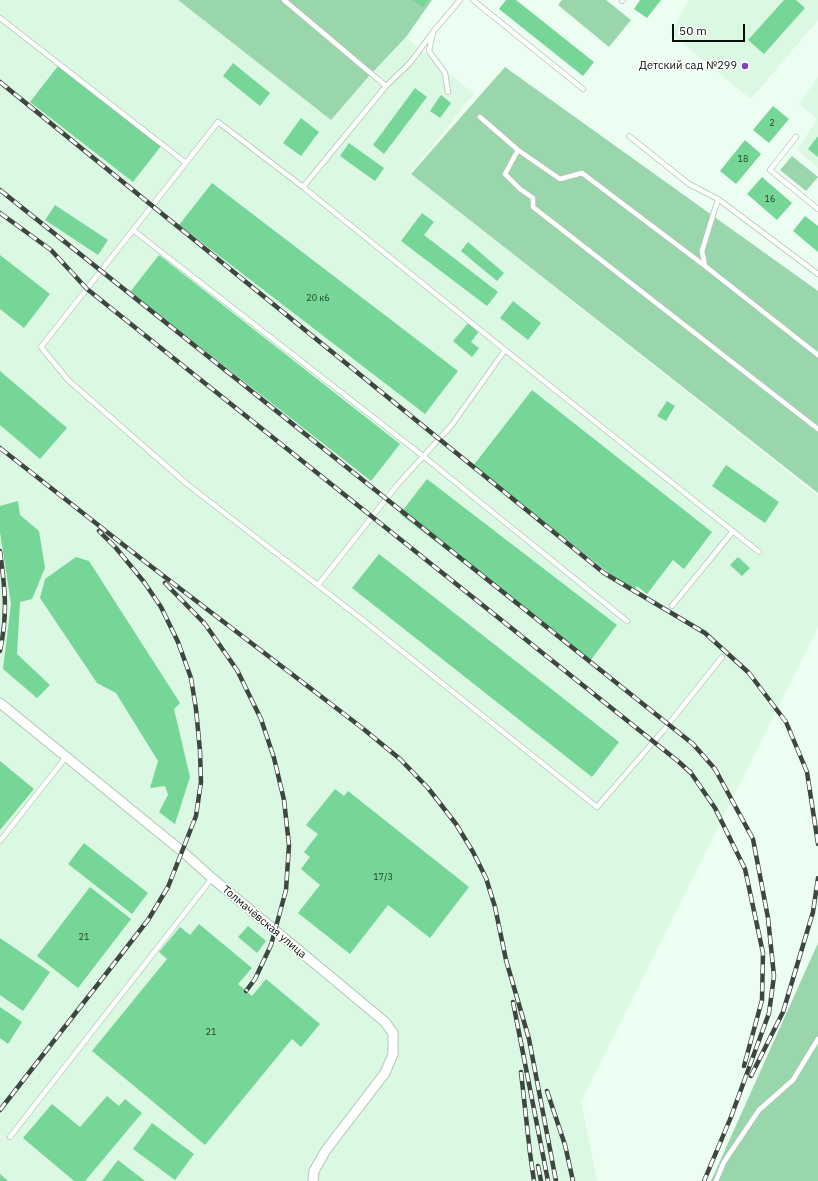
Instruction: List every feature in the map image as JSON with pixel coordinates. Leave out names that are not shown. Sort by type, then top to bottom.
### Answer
[{"type":"street","name":"Толмачёвская улица","points":[[0,703],[183,852],[212,878],[385,1022],[393,1033],[393,1054],[386,1073],[326,1150],[314,1171],[312,1181]]},
{"type":"lane","points":[[284,0],[386,86]]},
{"type":"lane","points":[[303,187],[386,86],[410,63],[433,32],[460,0]]},
{"type":"lane","points":[[473,0],[583,89]]},
{"type":"lane","points":[[0,18],[186,163]]},
{"type":"lane","points":[[433,32],[429,51],[445,73],[448,92]]},
{"type":"lane","points":[[480,117],[518,150],[560,179],[582,172],[818,355]]},
{"type":"lane","points":[[722,657],[663,731],[597,807],[318,585],[188,484],[68,380],[41,347],[218,122],[303,187],[759,552]]},
{"type":"lane","points":[[628,136],[689,184],[718,199],[818,274]]},
{"type":"lane","points":[[796,137],[770,170],[818,209]]},
{"type":"lane","points":[[518,150],[505,174],[533,198],[533,207],[818,429]]},
{"type":"lane","points":[[705,266],[702,251],[718,199]]},
{"type":"lane","points":[[133,230],[423,456],[627,621]]},
{"type":"lane","points":[[318,585],[398,484],[451,426],[505,350]]},
{"type":"lane","points":[[672,606],[732,530]]},
{"type":"lane","points":[[0,842],[66,757]]},
{"type":"lane","points":[[10,1137],[212,878]]},
{"type":"lane","points":[[716,1181],[724,1162],[759,1110],[793,1080],[818,1039]]},
{"type":"shaded area","points":[[0,0],[178,0],[331,120],[369,76],[406,37],[474,94],[410,173],[818,496],[818,627],[581,1101],[597,1181],[0,1181]]},
{"type":"shaded area","name":"Детский сад №299","points":[[689,0],[818,0],[818,20],[751,99],[670,33]]},
{"type":"shaded area","points":[[818,77],[818,168],[797,150],[817,119],[799,104]]},
{"type":"green space","points":[[178,0],[432,0],[406,37],[369,76],[331,120]]},
{"type":"green space","points":[[562,0],[606,0],[631,20],[609,47],[558,5]]},
{"type":"green space","points":[[505,67],[818,291],[818,493],[411,174]]},
{"type":"green space","points":[[792,156],[818,177],[806,191],[780,170]]},
{"type":"green space","points":[[818,943],[818,1181],[711,1181]]},
{"type":"building","points":[[412,0],[428,0],[423,7]]},
{"type":"building","points":[[506,0],[516,0],[594,62],[583,76],[499,9]]},
{"type":"building","points":[[640,0],[661,0],[647,18],[634,9]]},
{"type":"building","points":[[784,0],[796,0],[805,8],[764,54],[748,40]]},
{"type":"building","points":[[233,63],[270,93],[260,106],[223,76]]},
{"type":"building","points":[[58,66],[161,146],[133,182],[30,102]]},
{"type":"building","points":[[415,88],[427,97],[384,154],[373,145]]},
{"type":"building","points":[[441,95],[451,103],[440,118],[430,111]]},
{"type":"building","points":[[773,106],[789,119],[769,143],[753,130]]},
{"type":"building","points":[[301,118],[319,132],[301,156],[283,143]]},
{"type":"building","points":[[818,136],[818,157],[808,149]]},
{"type":"building","points":[[745,140],[761,154],[736,184],[720,171]]},
{"type":"building","points":[[349,143],[384,168],[375,181],[340,156]]},
{"type":"building","points":[[762,177],[792,203],[777,220],[747,194]]},
{"type":"building","points":[[212,183],[458,371],[425,414],[179,225]]},
{"type":"building","points":[[55,205],[108,240],[98,255],[45,220]]},
{"type":"building","points":[[422,213],[434,222],[424,235],[498,292],[487,306],[401,241]]},
{"type":"building","points":[[805,216],[818,226],[818,252],[793,231]]},
{"type":"building","points":[[468,242],[504,273],[497,281],[461,251]]},
{"type":"building","points":[[0,255],[50,294],[24,328],[0,309]]},
{"type":"building","points":[[159,255],[400,444],[371,481],[130,292]]},
{"type":"building","points":[[513,301],[541,323],[528,340],[500,318]]},
{"type":"building","points":[[469,322],[480,330],[471,342],[479,348],[472,357],[453,341]]},
{"type":"building","points":[[0,371],[67,428],[40,459],[0,425]]},
{"type":"building","points":[[532,390],[712,532],[684,569],[673,560],[647,594],[637,586],[633,592],[473,466]]},
{"type":"building","points":[[667,401],[675,406],[666,421],[657,416]]},
{"type":"building","points":[[726,465],[779,502],[765,523],[712,486]]},
{"type":"building","points":[[427,479],[617,625],[590,661],[400,514]]},
{"type":"building","points":[[18,501],[20,515],[39,531],[45,568],[32,599],[20,602],[17,654],[50,685],[37,698],[3,669],[11,604],[0,532],[0,506]]},
{"type":"building","points":[[379,554],[619,742],[592,777],[352,588]]},
{"type":"building","points":[[76,557],[89,561],[180,703],[174,709],[190,777],[175,824],[159,812],[168,795],[165,786],[150,788],[158,761],[116,693],[97,683],[40,598],[45,579]]},
{"type":"building","points":[[738,557],[750,568],[742,576],[730,565]]},
{"type":"building","points":[[0,761],[34,789],[0,830]]},
{"type":"building","points":[[335,789],[344,796],[348,791],[469,887],[430,938],[388,905],[350,954],[298,913],[320,885],[301,869],[310,857],[304,852],[318,834],[306,825]]},
{"type":"building","points":[[84,843],[148,893],[132,914],[68,864]]},
{"type":"building","points":[[90,887],[131,919],[78,988],[37,956]]},
{"type":"building","points":[[199,924],[252,968],[238,984],[252,996],[266,979],[320,1024],[301,1047],[292,1039],[205,1145],[92,1051],[167,959],[159,952],[180,927],[190,935]]},
{"type":"building","points":[[248,926],[266,941],[257,953],[238,937]]},
{"type":"building","points":[[0,938],[50,972],[23,1011],[0,995]]},
{"type":"building","points":[[0,1007],[22,1022],[8,1044],[0,1038]]},
{"type":"building","points":[[107,1096],[119,1106],[125,1099],[142,1113],[85,1181],[74,1181],[23,1138],[52,1104],[80,1127]]},
{"type":"building","points":[[152,1123],[194,1154],[175,1180],[133,1149]]},
{"type":"building","points":[[118,1160],[145,1181],[102,1181]]},
{"type":"building","points":[[0,1174],[8,1181],[0,1181]]},
{"type":"railway","points":[[0,82],[604,573],[705,633],[749,673],[786,722],[807,772],[818,844]]},
{"type":"railway","points":[[0,190],[693,744],[715,769],[753,839],[768,918],[774,976],[769,1013],[731,1117],[704,1181]]},
{"type":"railway","points":[[0,213],[51,250],[87,289],[691,773],[715,808],[745,869],[763,953],[762,1000],[744,1066]]},
{"type":"railway","points":[[0,448],[144,561],[361,727],[400,759],[428,788],[456,824],[473,852],[486,878],[495,907],[506,960],[529,1039],[556,1181]]},
{"type":"railway","points":[[0,1110],[148,920],[168,887],[196,816],[201,782],[200,751],[191,678],[178,642],[161,607],[144,582],[116,548],[99,531]]},
{"type":"railway","points":[[0,551],[5,601],[3,638],[0,651]]},
{"type":"railway","points":[[165,583],[205,624],[237,670],[261,719],[274,758],[284,800],[289,845],[286,890],[271,945],[255,979],[246,991]]},
{"type":"railway","points":[[751,1076],[783,1012],[813,912],[818,878]]},
{"type":"railway","points":[[513,1002],[548,1181]]},
{"type":"railway","points":[[521,1072],[534,1181]]},
{"type":"railway","points":[[547,1091],[565,1145],[573,1181]]},
{"type":"railway","points":[[538,1166],[541,1181]]},
{"type":"place","name":"Детский сад №299","points":[[745,66]]}]
